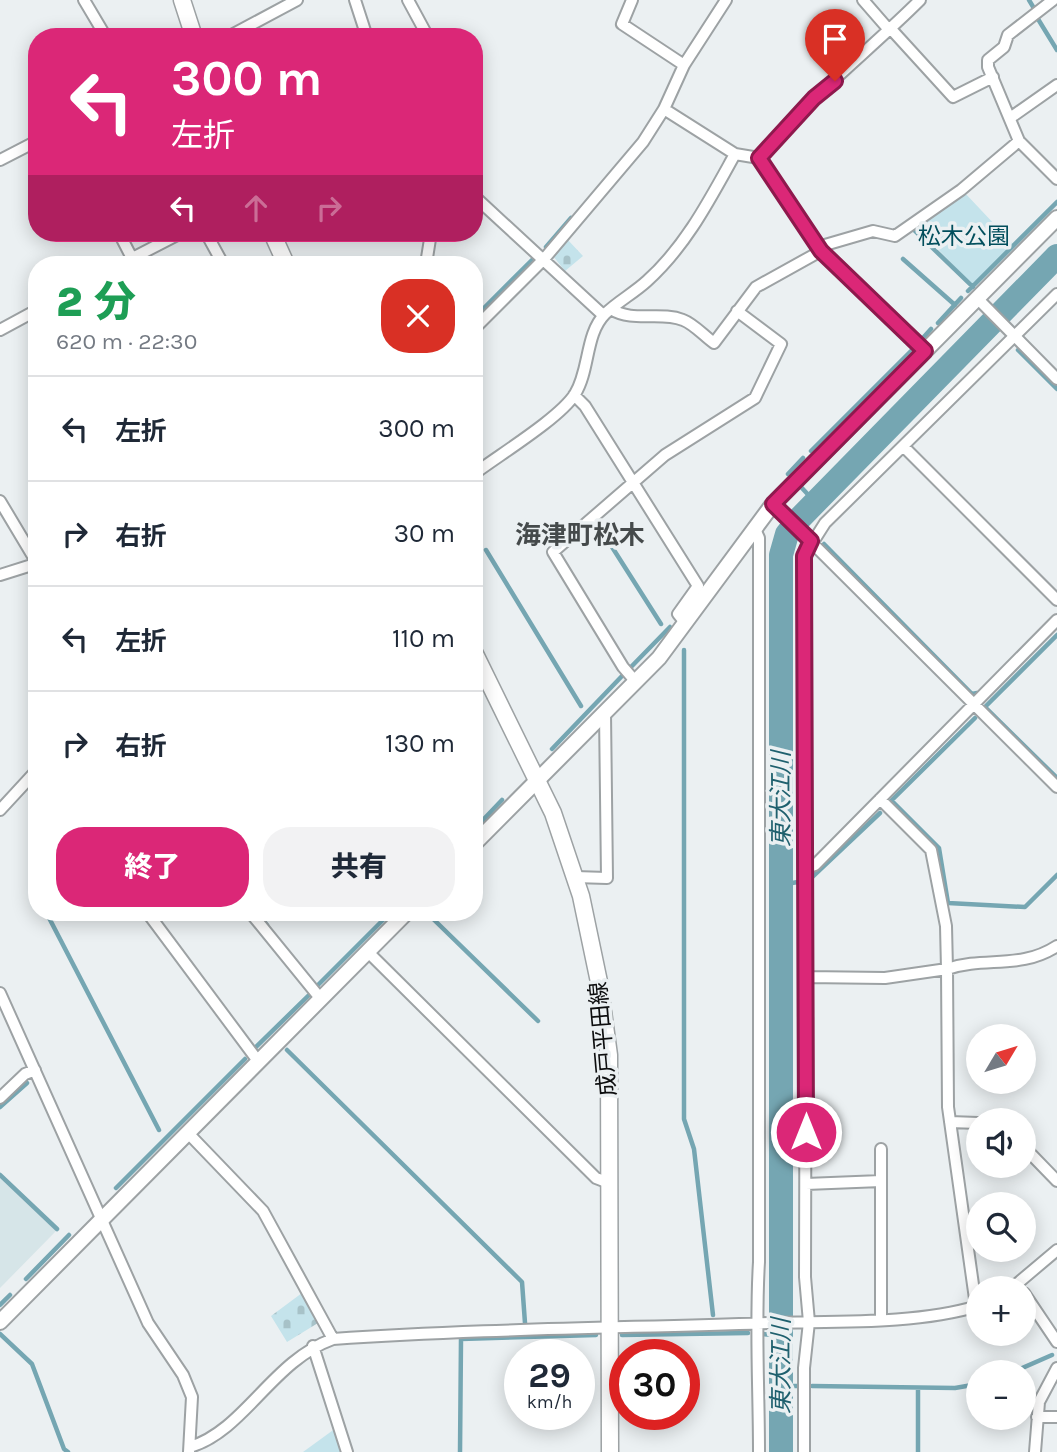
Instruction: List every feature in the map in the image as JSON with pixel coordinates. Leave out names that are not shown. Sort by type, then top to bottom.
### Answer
[{"type":"main road","points":[[182,0],[191,28]]},
{"type":"main road","name":"成戸平田線","points":[[483,670],[553,813],[575,877],[591,937],[609,1055],[610,1452]]},
{"type":"street","points":[[84,0],[101,28]]},
{"type":"street","points":[[245,28],[297,0]]},
{"type":"street","points":[[355,0],[364,28]]},
{"type":"street","points":[[408,0],[423,28]]},
{"type":"street","points":[[632,0],[622,24],[684,65]]},
{"type":"street","points":[[483,320],[544,259],[643,142],[664,109],[684,65],[726,0]]},
{"type":"street","points":[[863,0],[953,97],[993,77]]},
{"type":"street","points":[[759,158],[814,98],[920,0]]},
{"type":"street","points":[[1053,0],[1008,36],[1004,47],[988,60],[1019,141],[1057,179]]},
{"type":"street","points":[[1010,118],[1057,85]]},
{"type":"street","points":[[664,109],[735,154],[759,158],[820,249],[925,351]]},
{"type":"street","points":[[483,204],[607,312],[626,316],[673,317],[685,321],[714,343],[756,287],[820,249],[873,231],[895,236],[961,190],[1019,141]]},
{"type":"street","points":[[0,160],[28,146]]},
{"type":"street","points":[[483,467],[537,428],[574,396],[583,376],[595,331],[607,312],[648,280],[676,249],[700,218],[735,154]]},
{"type":"street","points":[[483,835],[636,682],[686,624],[754,527],[925,351],[980,302],[1057,218]]},
{"type":"street","points":[[142,256],[166,242]]},
{"type":"street","points":[[804,1452],[804,556],[809,540],[825,523],[1057,294]]},
{"type":"street","points":[[980,302],[1057,379]]},
{"type":"street","points":[[636,682],[625,670],[553,552],[665,455],[755,398],[781,344],[737,312]]},
{"type":"street","points":[[0,330],[28,315]]},
{"type":"street","points":[[574,396],[585,406],[634,481],[698,586],[678,614],[686,624]]},
{"type":"street","points":[[903,446],[1057,600]]},
{"type":"street","points":[[0,501],[28,551]]},
{"type":"street","points":[[776,507],[1057,787]]},
{"type":"street","points":[[754,527],[760,538],[759,1452]]},
{"type":"street","points":[[0,575],[28,567]]},
{"type":"street","points":[[806,868],[815,865],[1057,620]]},
{"type":"street","points":[[575,877],[607,878],[605,713]]},
{"type":"street","points":[[0,810],[28,780]]},
{"type":"street","points":[[880,799],[931,850],[946,926],[950,1122],[973,1276]]},
{"type":"street","points":[[154,921],[258,1061]]},
{"type":"street","points":[[257,921],[320,998]]},
{"type":"street","points":[[0,1322],[398,921]]},
{"type":"street","points":[[806,977],[885,978],[947,969],[961,964],[1028,961],[1057,946]]},
{"type":"street","points":[[368,951],[596,1178],[609,1183]]},
{"type":"street","points":[[0,993],[148,1322],[183,1375],[192,1397],[190,1450],[209,1441],[292,1360],[313,1346],[333,1339],[610,1326],[806,1322],[937,1315],[966,1308]]},
{"type":"street","points":[[0,1098],[25,1074],[35,1070]]},
{"type":"street","points":[[950,1122],[966,1122]]},
{"type":"street","points":[[187,1132],[263,1211],[333,1339]]},
{"type":"street","points":[[881,1149],[881,1318]]},
{"type":"street","points":[[1036,1159],[1057,1181]]},
{"type":"street","points":[[806,1184],[881,1181]]},
{"type":"street","points":[[1030,1276],[1057,1250]]},
{"type":"street","points":[[1036,1313],[1057,1342]]},
{"type":"street","points":[[313,1346],[348,1452]]},
{"type":"street","points":[[1035,1452],[1039,1402],[1057,1368]]},
{"type":"street","points":[[1037,1416],[1057,1417]]},
{"type":"shaded area","points":[[0,1178],[56,1231],[0,1288]]},
{"type":"green space","name":"松木公園","points":[[964,192],[1013,244],[973,285],[916,227]]},
{"type":"green space","points":[[567,239],[583,256],[565,271],[553,256]]},
{"type":"green space","points":[[302,1293],[318,1323],[287,1342],[271,1316]]},
{"type":"green space","points":[[336,1428],[343,1452],[303,1452]]},
{"type":"waterway","points":[[1029,0],[1035,10]]},
{"type":"waterway","points":[[1038,19],[1057,50]]},
{"type":"waterway","points":[[968,291],[1057,202]]},
{"type":"waterway","points":[[546,247],[571,218]]},
{"type":"waterway","points":[[914,230],[973,287]]},
{"type":"waterway","name":"東大江川","points":[[781,1452],[781,555],[787,534],[800,518],[1057,256]]},
{"type":"waterway","points":[[903,259],[955,305]]},
{"type":"waterway","points":[[483,309],[532,260]]},
{"type":"waterway","points":[[938,323],[961,298]]},
{"type":"waterway","points":[[922,339],[931,329]]},
{"type":"waterway","points":[[811,451],[912,350]]},
{"type":"waterway","points":[[1018,350],[1057,389]]},
{"type":"waterway","points":[[788,474],[803,458]]},
{"type":"waterway","points":[[801,487],[815,502]]},
{"type":"waterway","points":[[598,525],[661,624]]},
{"type":"waterway","points":[[824,544],[972,694],[977,693]]},
{"type":"waterway","points":[[486,550],[581,706]]},
{"type":"waterway","points":[[631,667],[670,627]]},
{"type":"waterway","points":[[1057,635],[985,707],[1057,778]]},
{"type":"waterway","points":[[684,650],[684,1119],[694,1149],[713,1315]]},
{"type":"waterway","points":[[552,749],[622,676]]},
{"type":"waterway","points":[[891,801],[975,718]]},
{"type":"waterway","points":[[483,820],[502,800]]},
{"type":"waterway","points":[[892,801],[939,848],[948,903],[1025,907],[1057,875]]},
{"type":"waterway","points":[[809,880],[880,813]]},
{"type":"waterway","points":[[780,885],[798,882]]},
{"type":"waterway","points":[[51,921],[159,1130]]},
{"type":"waterway","points":[[264,921],[267,925]]},
{"type":"waterway","points":[[314,984],[316,987],[382,921]]},
{"type":"waterway","points":[[435,921],[538,1021]]},
{"type":"waterway","points":[[255,1048],[308,996]]},
{"type":"waterway","points":[[287,1050],[522,1282],[525,1323]]},
{"type":"waterway","points":[[116,1188],[245,1059]]},
{"type":"waterway","points":[[0,1107],[27,1083]]},
{"type":"waterway","points":[[0,1175],[57,1229]]},
{"type":"waterway","points":[[26,1279],[69,1235]]},
{"type":"waterway","points":[[0,1305],[10,1295]]},
{"type":"waterway","points":[[622,1335],[748,1333]]},
{"type":"waterway","points":[[0,1334],[32,1364],[64,1449],[68,1452]]},
{"type":"waterway","points":[[761,1334],[782,1336]]},
{"type":"waterway","points":[[460,1452],[461,1339],[596,1335]]},
{"type":"waterway","points":[[1036,1362],[1052,1355]]},
{"type":"waterway","points":[[783,1386],[799,1386]]},
{"type":"waterway","points":[[812,1386],[966,1386]]},
{"type":"waterway","points":[[918,1388],[918,1452]]},
{"type":"district","name":"海津町松木","points":[[580,535]]},
{"type":"route","points":[[806,1132],[804,556],[811,541],[773,504],[925,351],[821,251],[759,158],[814,98],[835,81]]}]
